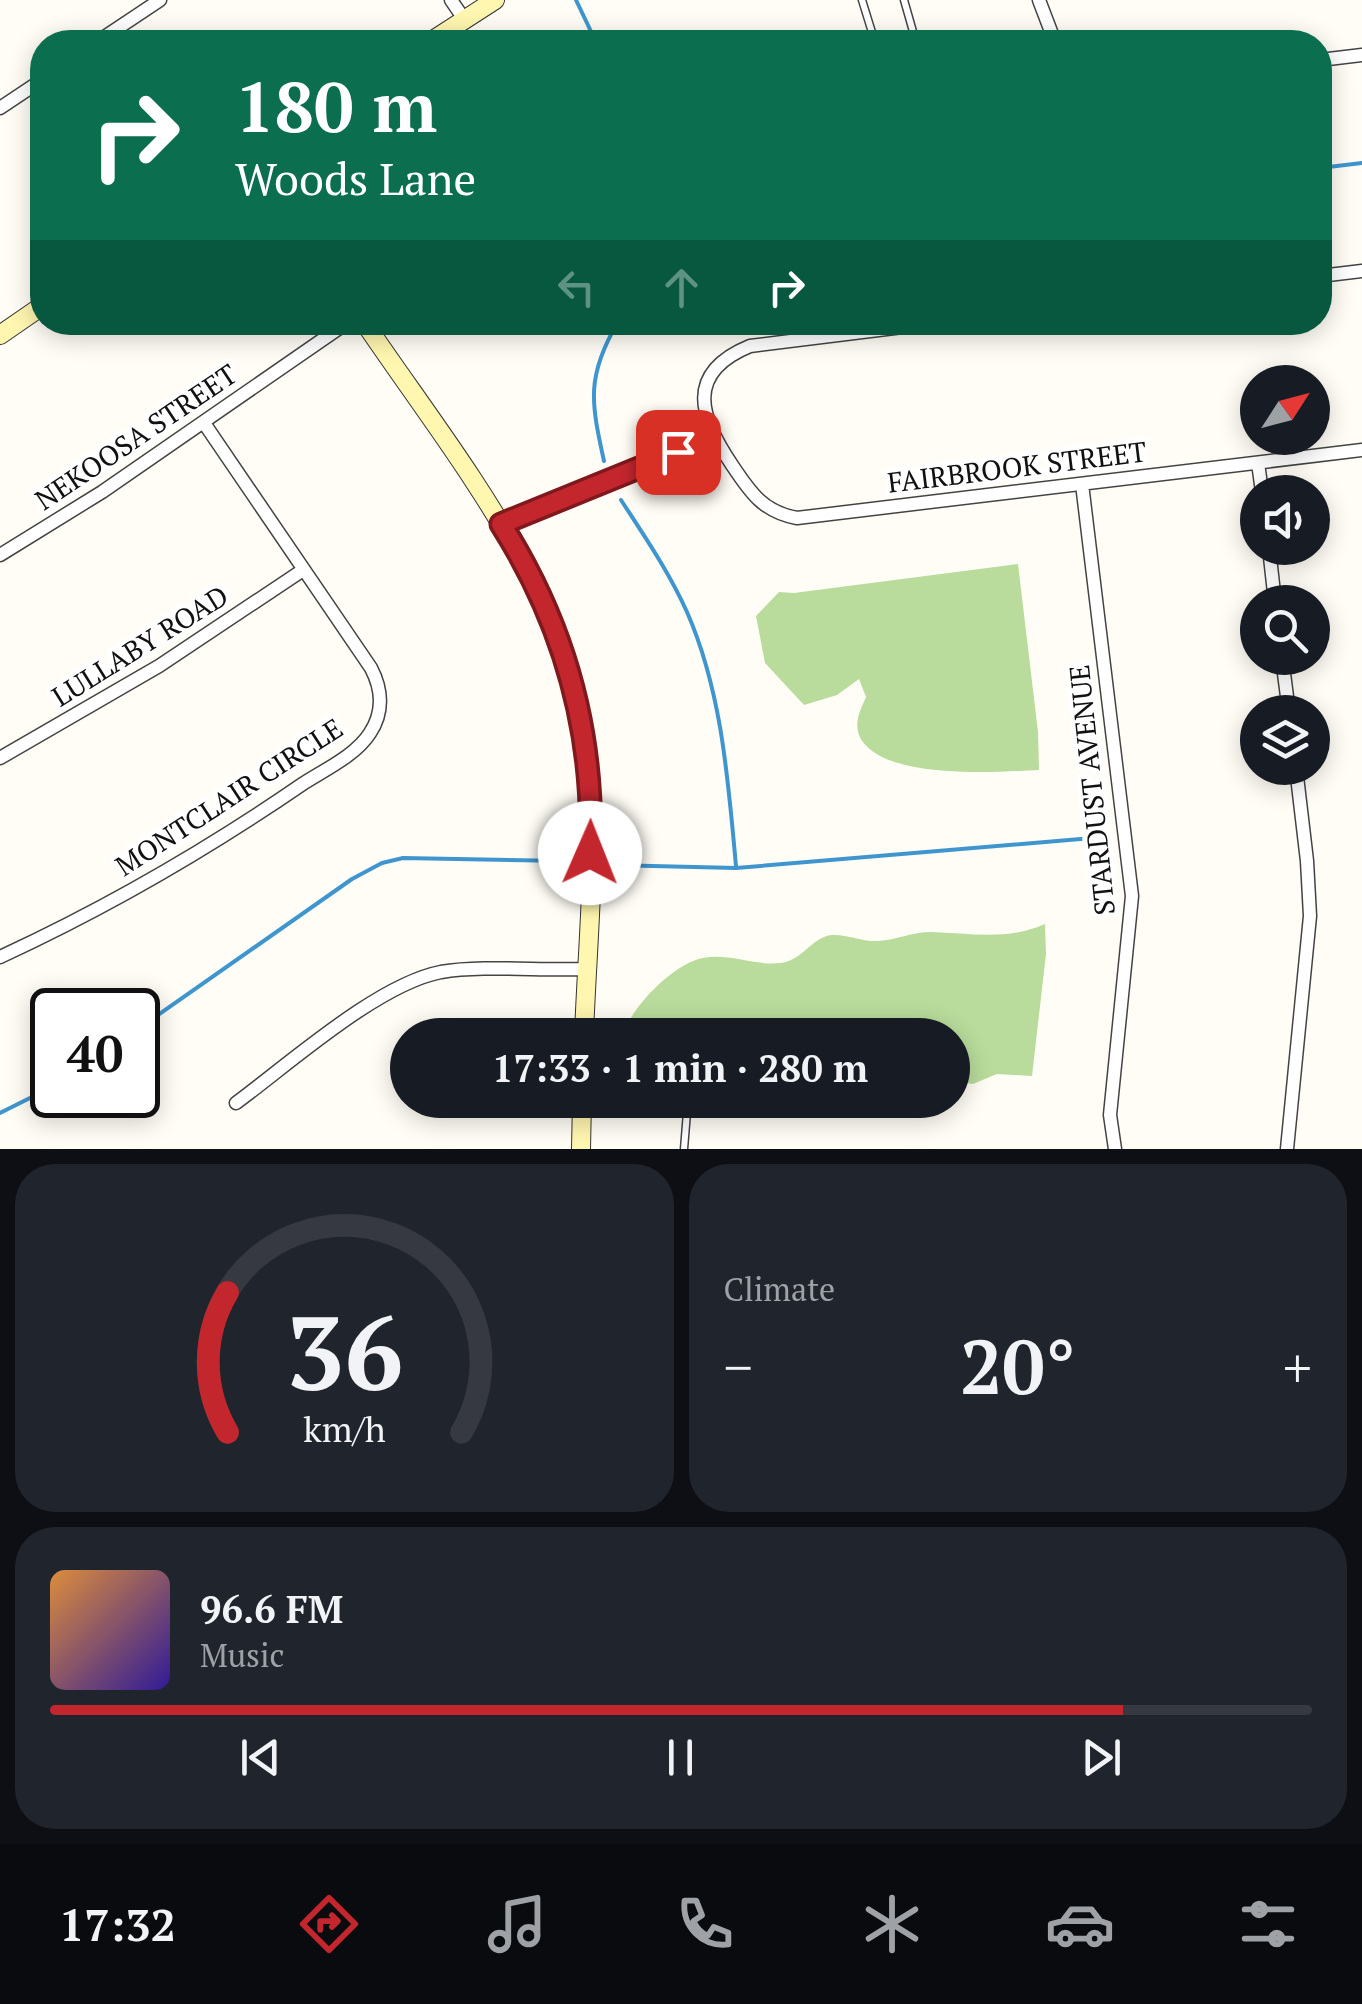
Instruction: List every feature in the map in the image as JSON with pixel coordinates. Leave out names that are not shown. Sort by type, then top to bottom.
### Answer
[{"type":"street","points":[[115,30],[160,0]]},
{"type":"street","points":[[451,0],[464,20]]},
{"type":"street","points":[[449,30],[495,0]]},
{"type":"street","points":[[1039,0],[1050,30]]},
{"type":"street","points":[[1332,59],[1362,55]]},
{"type":"street","points":[[0,108],[30,88]]},
{"type":"street","points":[[1332,275],[1362,271]]},
{"type":"street","points":[[0,335],[30,314]]},
{"type":"street","name":"NEKOOSA STREET","points":[[0,555],[102,492],[329,335]]},
{"type":"street","points":[[373,335],[524,560],[552,617],[570,670],[582,724],[592,814],[585,1018]]},
{"type":"street","points":[[501,524],[713,438],[704,408],[705,390],[714,369],[734,352],[750,346],[838,335]]},
{"type":"street","name":"MONTCLAIR CIRCLE","points":[[0,957],[120,896],[213,842],[366,738],[380,710],[376,679],[204,423]]},
{"type":"street","name":"FAIRBROOK STREET","points":[[713,438],[759,501],[776,513],[796,518],[1362,450]]},
{"type":"street","points":[[1258,463],[1260,475]]},
{"type":"street","name":"STARDUST AVENUE","points":[[1082,484],[1132,896],[1110,1116],[1116,1149]]},
{"type":"street","name":"LULLABY ROAD","points":[[0,758],[159,666],[304,570]]},
{"type":"street","points":[[1287,1149],[1310,916],[1298,785]]},
{"type":"street","points":[[236,1104],[380,997],[413,980],[455,970],[586,969]]},
{"type":"street","points":[[581,1149],[582,1118]]},
{"type":"lane","points":[[862,0],[871,30]]},
{"type":"lane","points":[[904,0],[913,30]]},
{"type":"lane","points":[[684,1149],[687,1118]]},
{"type":"green space","points":[[1018,564],[1039,770],[941,770],[890,760],[871,750],[859,735],[858,720],[866,697],[859,679],[837,695],[804,705],[765,663],[756,616],[779,592]]},
{"type":"green space","points":[[1045,924],[1046,954],[1032,1076],[997,1074],[970,1084],[970,1018],[632,1018],[667,977],[703,958],[780,963],[832,935],[878,941],[924,932],[988,935]]},
{"type":"waterway","points":[[576,0],[590,30]]},
{"type":"waterway","points":[[1332,167],[1362,163]]},
{"type":"waterway","points":[[604,461],[594,390],[600,358],[611,335]]},
{"type":"waterway","points":[[621,500],[672,583],[699,642],[722,737],[736,866]]},
{"type":"waterway","points":[[610,865],[736,868],[1104,837]]},
{"type":"waterway","points":[[160,1014],[352,879],[382,863],[403,858],[566,861]]},
{"type":"waterway","points":[[0,1113],[30,1098]]},
{"type":"route","points":[[590,853],[589,768],[570,670],[536,583],[501,524],[678,452]]}]
